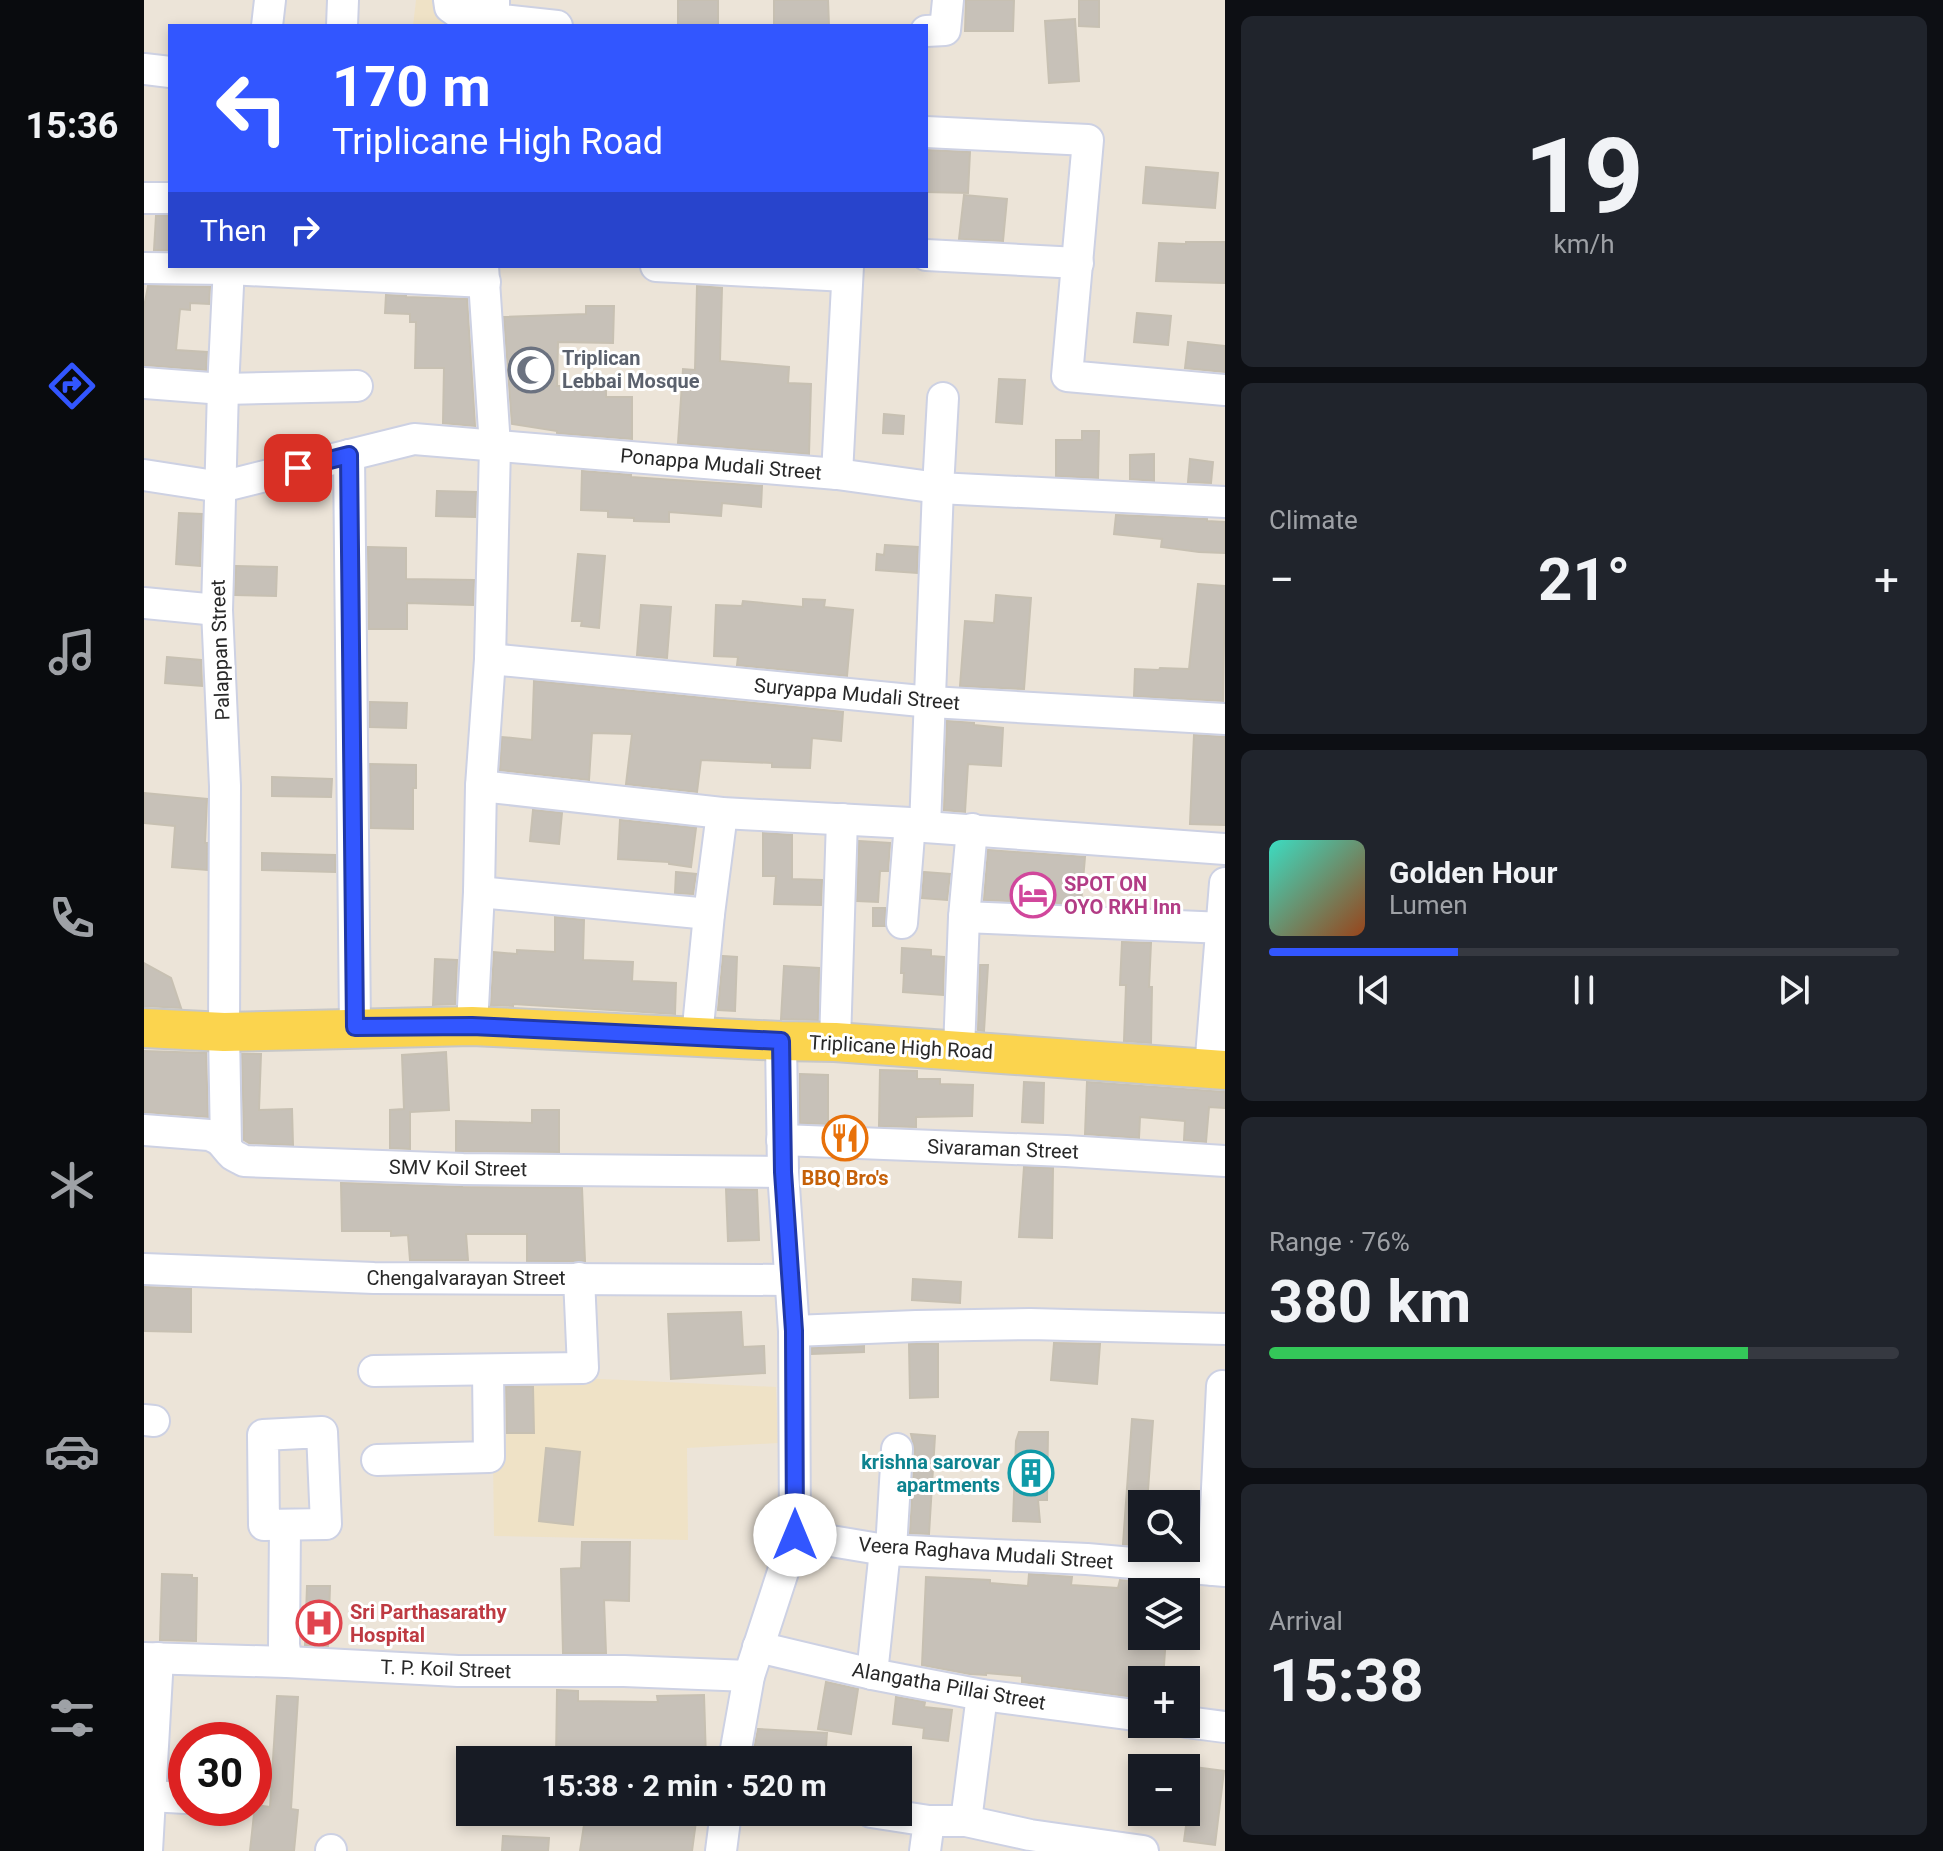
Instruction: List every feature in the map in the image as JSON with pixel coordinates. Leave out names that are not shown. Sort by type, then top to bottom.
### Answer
[{"type":"main road","name":"Triplicane High Road","points":[[144,1028],[224,1032],[472,1026],[835,1042],[1218,1069]]},
{"type":"street","points":[[267,24],[270,0]]},
{"type":"street","points":[[342,24],[343,0]]},
{"type":"street","points":[[449,0],[450,7],[457,12],[484,10],[494,19],[539,24]]},
{"type":"street","points":[[928,31],[945,30],[948,0]]},
{"type":"street","points":[[144,69],[168,72]]},
{"type":"street","points":[[928,132],[1088,140],[1067,376],[1225,390]]},
{"type":"street","points":[[144,198],[168,198]]},
{"type":"street","points":[[928,255],[1078,263]]},
{"type":"street","points":[[144,268],[168,268]]},
{"type":"street","name":"Palappan Street","points":[[226,1145],[225,786],[217,610],[229,268]]},
{"type":"street","points":[[265,268],[484,274],[495,446],[490,659],[481,786],[472,1026]]},
{"type":"street","points":[[732,268],[847,271],[837,474]]},
{"type":"street","points":[[144,383],[223,389],[357,386]]},
{"type":"street","points":[[902,923],[918,825],[931,702],[943,398]]},
{"type":"street","name":"Ponappa Mudali Street","points":[[221,487],[414,439],[837,474],[938,488],[1225,502]]},
{"type":"street","points":[[349,455],[355,1027]]},
{"type":"street","points":[[144,475],[221,487]]},
{"type":"street","points":[[144,603],[217,610]]},
{"type":"street","name":"Suryappa Mudali Street","points":[[490,659],[931,702],[1225,719]]},
{"type":"street","points":[[481,786],[722,813],[842,819],[1225,849]]},
{"type":"street","points":[[697,1037],[722,813]]},
{"type":"street","points":[[835,1042],[842,819]]},
{"type":"street","points":[[959,1050],[964,917],[972,829]]},
{"type":"street","points":[[1218,1069],[1225,883]]},
{"type":"street","points":[[479,892],[709,914]]},
{"type":"street","points":[[964,917],[1223,927]]},
{"type":"street","points":[[736,1746],[749,1676],[795,1535],[794,1331],[783,1172],[781,1041]]},
{"type":"street","name":"SMV Koil Street","points":[[144,1130],[209,1135],[218,1138],[232,1154],[244,1161],[463,1169],[783,1172]]},
{"type":"street","name":"Sivaraman Street","points":[[782,1140],[1066,1151],[1225,1161]]},
{"type":"street","name":"Chengalvarayan Street","points":[[144,1269],[374,1278],[789,1280]]},
{"type":"street","points":[[374,1371],[583,1368],[579,1278]]},
{"type":"street","points":[[794,1331],[1030,1324],[1225,1329]]},
{"type":"street","points":[[377,1460],[489,1457],[488,1371]]},
{"type":"street","points":[[1219,1571],[1223,1379]]},
{"type":"street","points":[[872,1674],[897,1449]]},
{"type":"street","points":[[285,1525],[284,1645],[287,1662]]},
{"type":"street","name":"Veera Raghava Mudali Street","points":[[795,1535],[888,1550],[1087,1559],[1219,1571]]},
{"type":"street","name":"Alangatha Pillai Street","points":[[758,1647],[872,1674],[982,1695],[1128,1714]]},
{"type":"street","points":[[147,1851],[151,1658]]},
{"type":"street","name":"T. P. Koil Street","points":[[151,1658],[458,1671],[624,1671],[749,1676]]},
{"type":"street","points":[[966,1821],[982,1695]]},
{"type":"street","points":[[1200,1724],[1225,1727]]},
{"type":"street","points":[[149,1796],[168,1797]]},
{"type":"street","points":[[912,1818],[966,1821],[1030,1835],[1143,1851]]},
{"type":"street","points":[[925,1851],[929,1821]]},
{"type":"street","points":[[721,1851],[724,1826]]},
{"type":"shaded area","points":[[416,0],[487,0],[486,24],[413,24]]},
{"type":"shaded area","points":[[492,1374],[776,1387],[778,1443],[687,1448],[688,1540],[494,1536]]},
{"type":"building","points":[[678,0],[718,0],[718,24],[678,24]]},
{"type":"building","points":[[774,0],[828,0],[829,24],[774,24]]},
{"type":"building","points":[[966,0],[1014,0],[1013,31],[965,31]]},
{"type":"building","points":[[1079,0],[1099,0],[1099,27],[1079,26]]},
{"type":"building","points":[[1075,19],[1079,81],[1049,83],[1045,21]]},
{"type":"building","points":[[928,150],[970,152],[968,193],[928,192]]},
{"type":"building","points":[[1146,167],[1218,173],[1215,208],[1143,203]]},
{"type":"building","points":[[964,195],[1007,199],[1003,241],[959,239]]},
{"type":"building","points":[[156,216],[168,216],[168,250],[154,250]]},
{"type":"building","points":[[1225,242],[1225,283],[1156,281],[1159,243]]},
{"type":"building","points":[[148,286],[210,287],[209,304],[190,303],[190,310],[180,309],[176,350],[207,352],[206,370],[144,365],[144,307]]},
{"type":"building","points":[[697,286],[722,288],[720,361],[789,367],[788,383],[811,384],[809,454],[678,443],[683,369],[695,370]]},
{"type":"building","points":[[386,295],[467,299],[475,426],[443,423],[444,368],[415,368],[416,322],[410,322],[410,314],[385,313]]},
{"type":"building","points":[[586,306],[614,306],[613,343],[558,342],[557,386],[606,386],[606,397],[632,397],[632,439],[557,433],[512,424],[504,317],[586,314]]},
{"type":"building","points":[[1137,313],[1171,316],[1168,345],[1134,342]]},
{"type":"building","points":[[1188,342],[1225,346],[1225,372],[1185,368]]},
{"type":"building","points":[[999,379],[1025,380],[1022,424],[996,422]]},
{"type":"building","points":[[884,414],[904,416],[903,434],[883,433]]},
{"type":"building","points":[[1082,431],[1099,431],[1098,478],[1056,476],[1056,440],[1082,440]]},
{"type":"building","points":[[1154,454],[1154,481],[1130,479],[1130,455]]},
{"type":"building","points":[[1190,459],[1213,462],[1211,483],[1188,482]]},
{"type":"building","points":[[582,471],[762,486],[761,507],[722,503],[721,516],[669,512],[669,522],[608,517],[608,511],[581,510]]},
{"type":"building","points":[[437,491],[476,492],[475,517],[436,516]]},
{"type":"building","points":[[179,513],[202,514],[200,566],[176,564]]},
{"type":"building","points":[[1116,515],[1225,522],[1225,553],[1161,547],[1162,539],[1114,534]]},
{"type":"building","points":[[885,545],[918,547],[917,573],[876,570],[877,554],[884,555]]},
{"type":"building","points":[[368,547],[406,548],[406,579],[474,580],[473,605],[407,603],[407,629],[369,629]]},
{"type":"building","points":[[578,554],[605,556],[599,628],[581,626],[582,621],[572,621]]},
{"type":"building","points":[[236,566],[277,567],[276,596],[235,595]]},
{"type":"building","points":[[1198,584],[1225,586],[1223,701],[1134,696],[1135,669],[1189,669]]},
{"type":"building","points":[[996,595],[1031,598],[1024,689],[960,686],[965,621],[994,623]]},
{"type":"building","points":[[803,599],[825,600],[824,607],[853,610],[847,676],[737,665],[738,657],[714,656],[716,605],[742,606],[743,601],[803,607]]},
{"type":"building","points":[[641,605],[671,607],[667,658],[637,655]]},
{"type":"building","points":[[167,657],[201,660],[202,686],[165,683]]},
{"type":"building","points":[[534,681],[843,712],[841,741],[812,738],[810,768],[701,760],[697,792],[626,784],[632,734],[592,733],[589,780],[500,770],[502,737],[532,740]]},
{"type":"building","points":[[370,702],[407,703],[406,728],[370,727]]},
{"type":"building","points":[[947,721],[1003,728],[1001,766],[968,764],[965,812],[944,810]]},
{"type":"building","points":[[1194,735],[1225,737],[1225,825],[1190,824]]},
{"type":"building","points":[[370,764],[416,765],[413,829],[371,828]]},
{"type":"building","points":[[272,777],[332,779],[331,797],[272,796]]},
{"type":"building","points":[[144,793],[207,799],[207,870],[172,867],[175,826],[144,823]]},
{"type":"building","points":[[533,810],[562,813],[559,844],[530,841]]},
{"type":"building","points":[[620,820],[696,828],[691,867],[669,862],[618,859]]},
{"type":"building","points":[[763,833],[792,835],[792,879],[822,880],[821,905],[774,904],[776,876],[763,876]]},
{"type":"building","points":[[859,841],[890,843],[888,871],[880,871],[878,902],[857,901]]},
{"type":"building","points":[[988,850],[1085,857],[1081,904],[984,900]]},
{"type":"building","points":[[262,853],[335,855],[335,872],[262,870]]},
{"type":"building","points":[[676,872],[696,874],[693,894],[675,893]]},
{"type":"building","points":[[924,872],[950,874],[947,900],[922,898]]},
{"type":"building","points":[[873,908],[885,908],[885,926],[873,926]]},
{"type":"building","points":[[555,917],[584,920],[583,960],[633,962],[632,981],[676,983],[675,1014],[491,1005],[494,952],[555,952]]},
{"type":"building","points":[[1122,942],[1151,943],[1151,1043],[1124,1041],[1126,985],[1120,985]]},
{"type":"building","points":[[902,948],[931,950],[931,956],[944,957],[943,995],[903,992]]},
{"type":"building","points":[[723,956],[737,957],[735,1011],[718,1010]]},
{"type":"building","points":[[435,959],[457,960],[455,1004],[433,1005]]},
{"type":"building","points":[[144,963],[171,978],[181,1008],[144,1006]]},
{"type":"building","points":[[980,965],[988,965],[984,1031],[978,1030]]},
{"type":"building","points":[[784,966],[819,968],[818,1020],[781,1019]]},
{"type":"building","points":[[144,1051],[206,1053],[208,1117],[144,1112]]},
{"type":"building","points":[[446,1052],[449,1110],[410,1112],[410,1149],[390,1148],[390,1110],[404,1109],[402,1055]]},
{"type":"building","points":[[242,1054],[261,1054],[259,1110],[292,1109],[293,1145],[249,1143],[244,1140]]},
{"type":"building","points":[[880,1070],[917,1071],[917,1079],[940,1079],[940,1084],[973,1085],[972,1116],[916,1117],[916,1127],[879,1126]]},
{"type":"building","points":[[800,1074],[828,1075],[828,1124],[800,1123]]},
{"type":"building","points":[[1024,1082],[1044,1083],[1043,1123],[1022,1122]]},
{"type":"building","points":[[1087,1082],[1225,1092],[1225,1108],[1209,1107],[1206,1142],[1184,1140],[1185,1121],[1140,1117],[1139,1138],[1085,1134]]},
{"type":"building","points":[[532,1110],[559,1110],[559,1152],[456,1151],[456,1121],[532,1123]]},
{"type":"building","points":[[1024,1167],[1053,1168],[1052,1238],[1019,1237]]},
{"type":"building","points":[[341,1183],[582,1188],[585,1261],[527,1261],[527,1234],[466,1234],[468,1260],[410,1260],[408,1235],[391,1236],[391,1231],[342,1231]]},
{"type":"building","points":[[726,1189],[757,1190],[759,1240],[728,1241]]},
{"type":"building","points":[[913,1279],[961,1282],[960,1303],[912,1300]]},
{"type":"building","points":[[144,1287],[191,1289],[191,1332],[144,1331]]},
{"type":"building","points":[[741,1312],[743,1347],[764,1346],[765,1373],[671,1379],[668,1314]]},
{"type":"building","points":[[1054,1343],[1100,1344],[1097,1384],[1051,1380]]},
{"type":"building","points":[[909,1344],[938,1344],[938,1397],[910,1398]]},
{"type":"building","points":[[864,1346],[864,1352],[812,1354],[812,1348]]},
{"type":"building","points":[[506,1387],[533,1387],[534,1433],[507,1433]]},
{"type":"building","points":[[1132,1419],[1153,1421],[1148,1490],[1128,1490],[1128,1545],[1123,1544]]},
{"type":"building","name":"krishna sarovar apartments","points":[[1019,1432],[1048,1432],[1047,1500],[1038,1500],[1040,1522],[1013,1521]]},
{"type":"building","points":[[911,1434],[935,1436],[929,1534],[910,1533],[915,1450]]},
{"type":"building","points":[[546,1448],[580,1452],[573,1525],[539,1521]]},
{"type":"building","points":[[582,1542],[630,1542],[629,1601],[604,1600],[606,1653],[563,1653],[561,1569],[581,1568]]},
{"type":"building","points":[[162,1574],[192,1575],[192,1578],[197,1578],[196,1641],[160,1640]]},
{"type":"building","points":[[1029,1574],[1072,1577],[1071,1585],[1118,1588],[1120,1580],[1128,1581],[1128,1650],[1165,1650],[1164,1666],[1128,1666],[1128,1696],[1022,1682],[1022,1676],[970,1674],[922,1665],[926,1577],[990,1580],[990,1583],[1028,1586]]},
{"type":"building","points":[[307,1586],[330,1586],[328,1646],[305,1645]]},
{"type":"building","points":[[826,1682],[858,1689],[851,1734],[818,1729]]},
{"type":"building","points":[[557,1690],[578,1691],[578,1701],[658,1702],[657,1696],[704,1695],[706,1746],[556,1746]]},
{"type":"building","points":[[277,1696],[298,1697],[291,1809],[298,1810],[294,1851],[250,1851],[253,1826],[272,1826]]},
{"type":"building","points":[[896,1697],[925,1702],[924,1707],[952,1710],[948,1741],[923,1738],[924,1728],[893,1724]]},
{"type":"building","points":[[758,1729],[827,1733],[826,1746],[755,1746]]},
{"type":"building","points":[[1200,1768],[1224,1771],[1215,1845],[1184,1841],[1186,1826],[1200,1826]]},
{"type":"building","points":[[584,1826],[695,1826],[692,1851],[580,1851]]},
{"type":"building","points":[[503,1836],[549,1838],[548,1851],[502,1851]]},
{"type":"place","name":"Triplican Lebbai Mosque","points":[[531,370]]},
{"type":"place","name":"SPOT ON OYO RKH Inn","points":[[1033,895]]},
{"type":"place","name":"BBQ Bro's","points":[[845,1138]]},
{"type":"place","name":"krishna sarovar apartments","points":[[1031,1473]]},
{"type":"place","name":"Sri Parthasarathy Hospital","points":[[319,1623]]},
{"type":"route","points":[[298,468],[349,455],[355,1027],[472,1026],[781,1041],[783,1172],[794,1331],[795,1535]]}]
